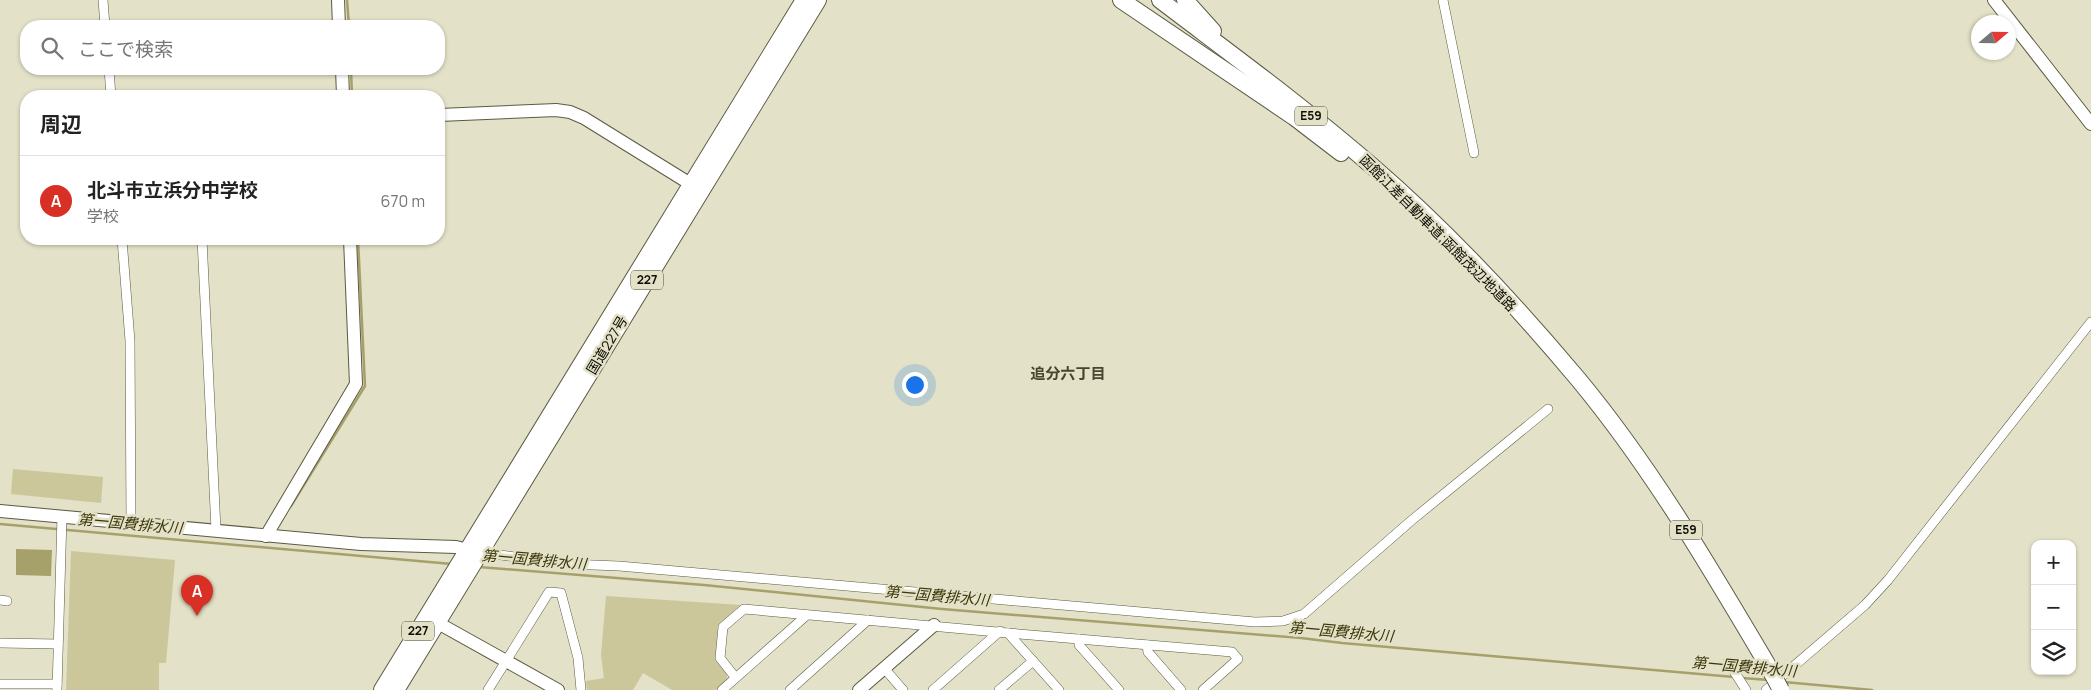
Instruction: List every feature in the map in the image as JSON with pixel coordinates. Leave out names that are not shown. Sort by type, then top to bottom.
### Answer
[{"type":"highway","name":"国道227号","points":[[382,690],[432,620],[696,187],[804,0]]},
{"type":"highway","name":"国道227号","points":[[696,187],[818,0]]},
{"type":"highway","points":[[1121,0],[1368,168]]},
{"type":"highway","name":"函館江差自動車道;函館茂辺地道路","points":[[1160,0],[1333,133],[1368,168],[1458,248],[1497,287],[1579,380],[1648,472],[1688,532],[1767,664],[1775,686]]},
{"type":"highway","points":[[1185,0],[1247,67]]},
{"type":"highway","name":"国道227号","points":[[396,690],[432,620]]},
{"type":"street","points":[[103,0],[105,20]]},
{"type":"street","points":[[338,0],[339,20]]},
{"type":"street","points":[[1443,0],[1474,153]]},
{"type":"street","points":[[1994,0],[2091,124]]},
{"type":"street","points":[[109,75],[111,90]]},
{"type":"street","points":[[342,75],[343,90]]},
{"type":"street","points":[[445,115],[556,110],[570,112],[584,118],[696,187]]},
{"type":"street","points":[[122,245],[130,342],[131,523]]},
{"type":"street","points":[[202,245],[216,530]]},
{"type":"street","points":[[266,536],[356,384],[350,245]]},
{"type":"street","points":[[1775,686],[1865,605],[1888,580],[2091,322]]},
{"type":"street","points":[[0,511],[62,520],[131,523],[361,544],[456,547],[468,561],[648,569],[1255,622],[1283,621],[1304,614],[1412,520],[1548,410]]},
{"type":"street","points":[[0,684],[57,687],[62,520]]},
{"type":"street","points":[[488,690],[549,592],[561,593],[578,658],[581,690]]},
{"type":"street","points":[[735,677],[720,658],[723,627],[744,609],[1232,652],[1238,659],[1203,690]]},
{"type":"street","points":[[722,690],[807,615]]},
{"type":"street","points":[[432,620],[558,690]]},
{"type":"street","points":[[790,690],[868,620]]},
{"type":"street","points":[[859,690],[934,626]]},
{"type":"street","points":[[1004,632],[1059,690]]},
{"type":"street","points":[[933,690],[1004,632]]},
{"type":"street","points":[[1079,639],[1080,645],[1119,690]]},
{"type":"street","points":[[0,643],[58,644]]},
{"type":"street","points":[[1148,645],[1148,652],[1181,690]]},
{"type":"street","points":[[999,690],[1032,660]]},
{"type":"street","points":[[1728,662],[1744,688]]},
{"type":"street","points":[[884,668],[903,690]]},
{"type":"shaded area","points":[[13,469],[103,477],[101,503],[11,494]]},
{"type":"shaded area","points":[[16,549],[52,550],[51,576],[16,575]]},
{"type":"shaded area","points":[[71,551],[175,560],[166,663],[159,663],[159,690],[66,690]]},
{"type":"shaded area","points":[[606,596],[741,605],[718,625],[715,660],[727,673],[727,679],[716,690],[672,690],[643,673],[633,690],[587,690],[586,681],[604,678],[601,655]]},
{"type":"waterway","points":[[347,0],[349,20]]},
{"type":"waterway","points":[[351,75],[352,90]]},
{"type":"waterway","points":[[291,506],[365,386],[358,245]]},
{"type":"waterway","name":"第一国費排水川","points":[[0,524],[452,564]]},
{"type":"waterway","name":"第一国費排水川","points":[[479,567],[704,585],[942,609],[1301,638],[1734,677]]},
{"type":"waterway","name":"第一国費排水川","points":[[1742,678],[1769,680]]},
{"type":"waterway","name":"第一国費排水川","points":[[1784,682],[1872,690]]},
{"type":"place","name":"北斗市立浜分中学校","points":[[197,616]]},
{"type":"district","name":"追分六丁目","points":[[1068,374]]}]
